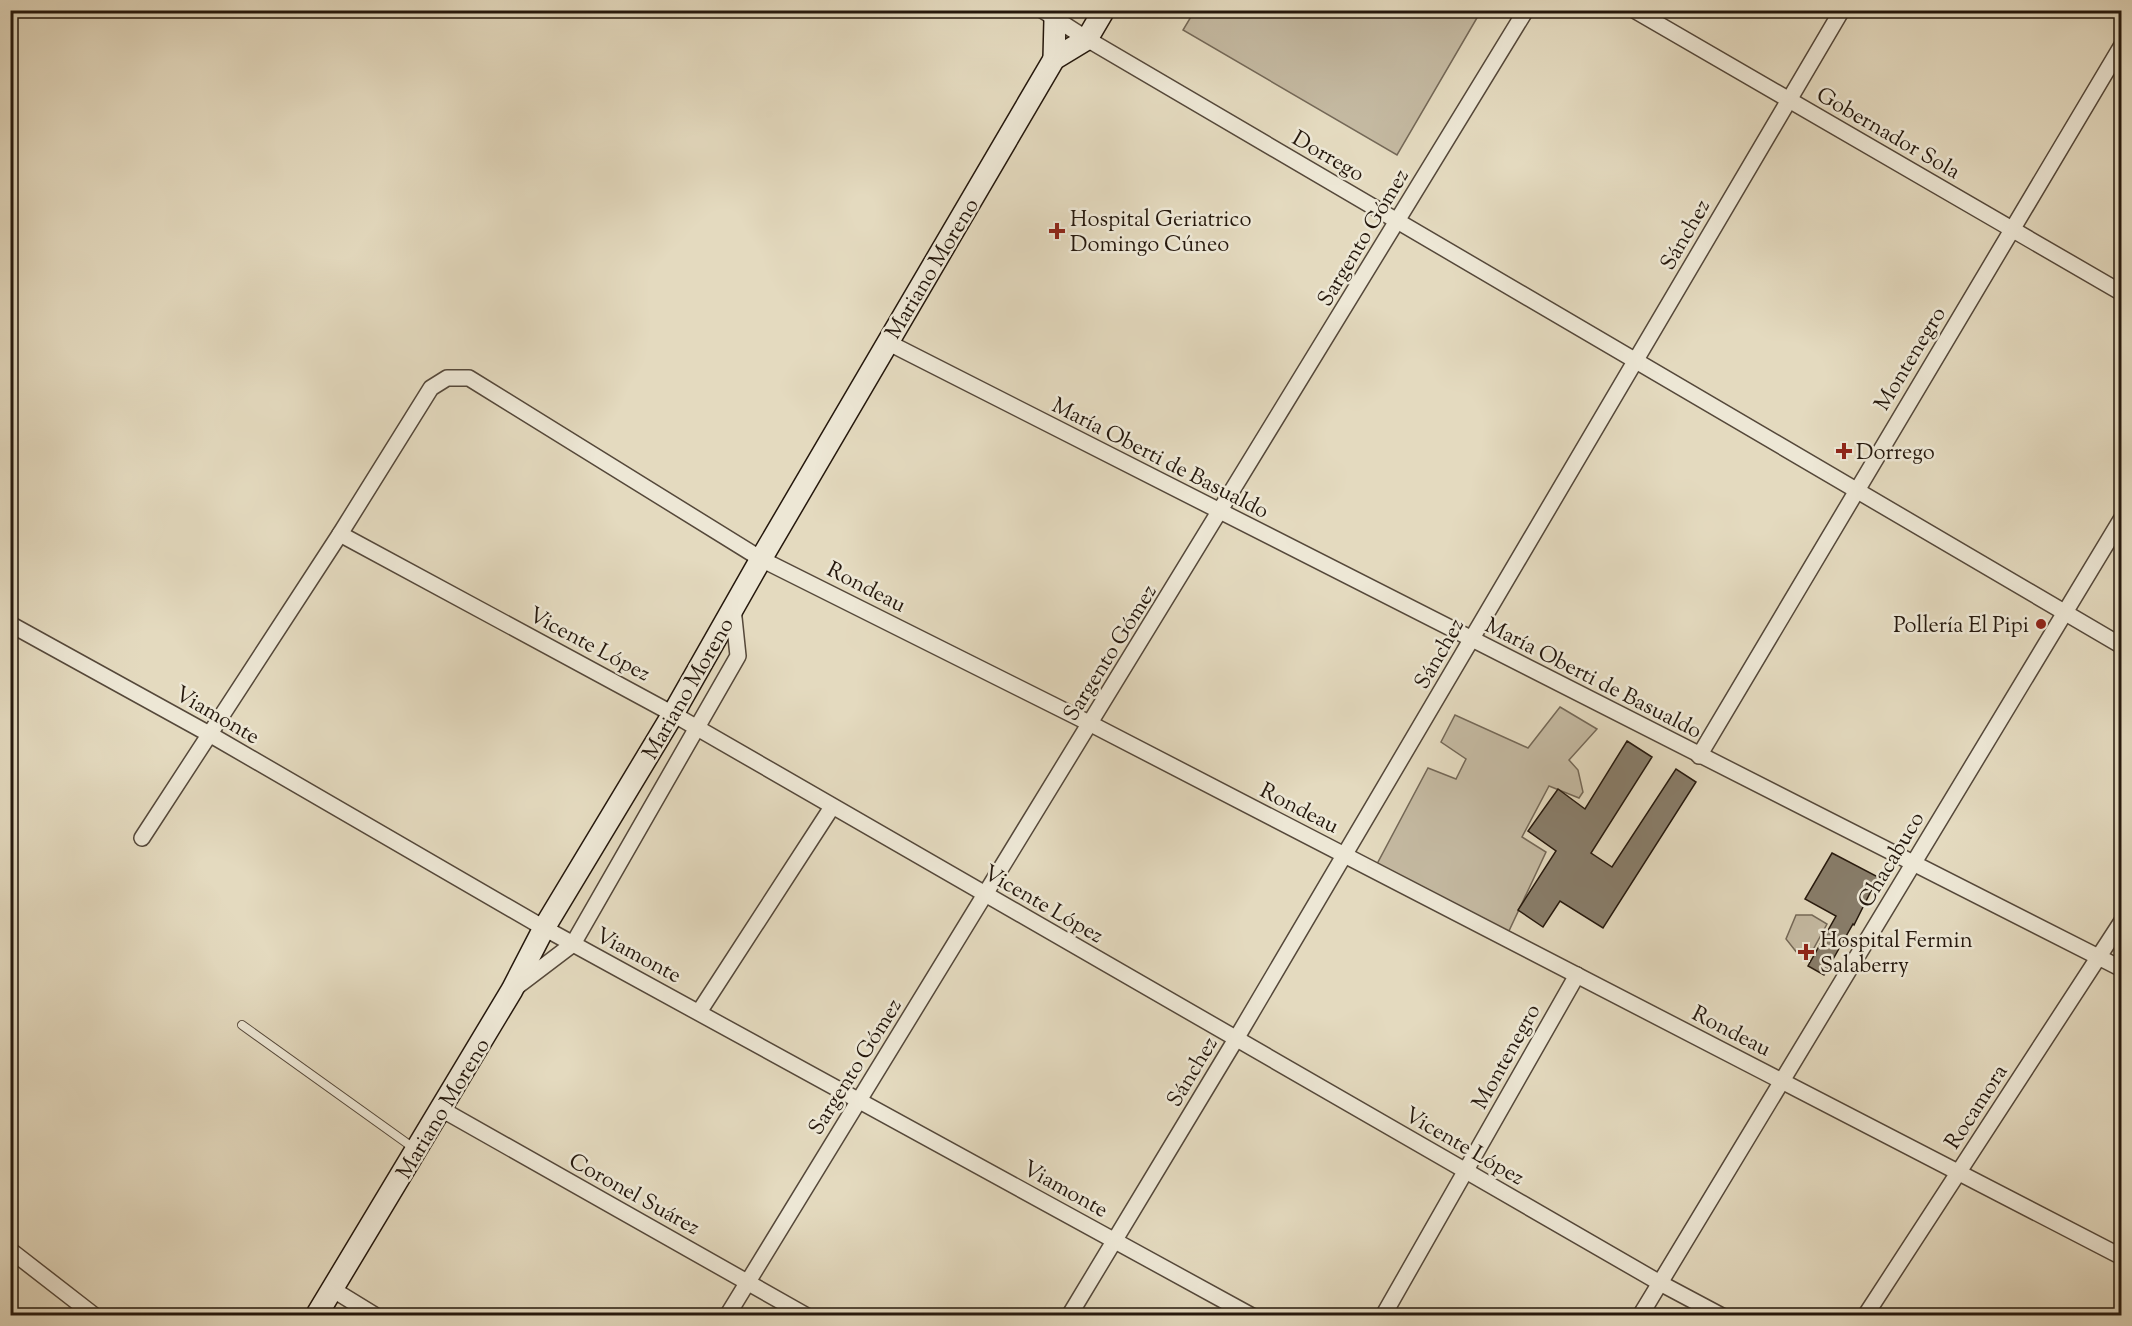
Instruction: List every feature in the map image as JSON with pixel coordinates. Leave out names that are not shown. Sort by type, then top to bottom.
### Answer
[{"type":"main road","points":[[1052,13],[1054,59],[1087,39],[1104,10]]},
{"type":"main road","name":"Mariano Moreno","points":[[316,1316],[512,990],[544,928],[673,714],[887,342],[1054,59]]},
{"type":"street","name":"Sargento Gómez","points":[[727,1316],[1526,10]]},
{"type":"street","name":"Gobernador Sola","points":[[1634,10],[2121,293]]},
{"type":"street","name":"Sánchez","points":[[1069,1316],[1345,855],[1842,10]]},
{"type":"street","name":"Dorrego","points":[[1052,13],[1087,39],[2121,646]]},
{"type":"street","name":"Montenegro","points":[[1699,756],[2121,45]]},
{"type":"street","name":"María Oberti de Basualdo","points":[[887,342],[2121,969]]},
{"type":"street","name":"Rondeau","points":[[340,534],[431,388],[447,378],[469,378],[761,559],[1091,724],[2121,1257]]},
{"type":"street","name":"Chacabuco","points":[[1640,1316],[2121,518]]},
{"type":"street","name":"Vicente López","points":[[340,534],[673,714],[1466,1172],[1722,1316]]},
{"type":"street","points":[[142,838],[340,534]]},
{"type":"street","points":[[512,990],[573,944],[738,656],[733,608]]},
{"type":"street","name":"Viamonte","points":[[10,624],[210,735],[544,928],[1252,1316]]},
{"type":"street","points":[[699,1012],[832,807]]},
{"type":"street","name":"Rocamora","points":[[1865,1316],[2121,921]]},
{"type":"street","name":"Montenegro","points":[[1383,1316],[1577,975]]},
{"type":"street","name":"Coronel Suárez","points":[[441,1109],[807,1316]]},
{"type":"street","points":[[10,1250],[95,1316]]},
{"type":"street","points":[[332,1290],[376,1316]]},
{"type":"lane","points":[[242,1025],[416,1150]]},
{"type":"shaded area","points":[[1195,10],[1481,11],[1397,155],[1183,30]]},
{"type":"shaded area","points":[[1560,707],[1597,729],[1569,760],[1578,770],[1583,792],[1579,798],[1549,786],[1522,837],[1546,852],[1508,933],[1377,864],[1428,768],[1456,779],[1466,759],[1441,742],[1455,715],[1528,748]]},
{"type":"shaded area","points":[[1796,915],[1812,915],[1827,924],[1809,957],[1798,954],[1786,939]]},
{"type":"building","points":[[1627,741],[1652,757],[1591,853],[1612,867],[1676,769],[1696,782],[1603,928],[1560,901],[1543,927],[1518,910],[1556,851],[1528,831],[1558,789],[1585,809]]},
{"type":"building","points":[[1832,853],[1878,877],[1854,925],[1824,975],[1808,966],[1836,916],[1805,899]]},
{"type":"place","name":"Hospital Geriatrico Domingo Cúneo","points":[[1057,231]]},
{"type":"place","name":"Dorrego","points":[[1844,451]]},
{"type":"place","name":"Pollería El Pipi","points":[[2041,624]]},
{"type":"place","name":"Hospital Fermin Salaberry","points":[[1806,952]]}]
